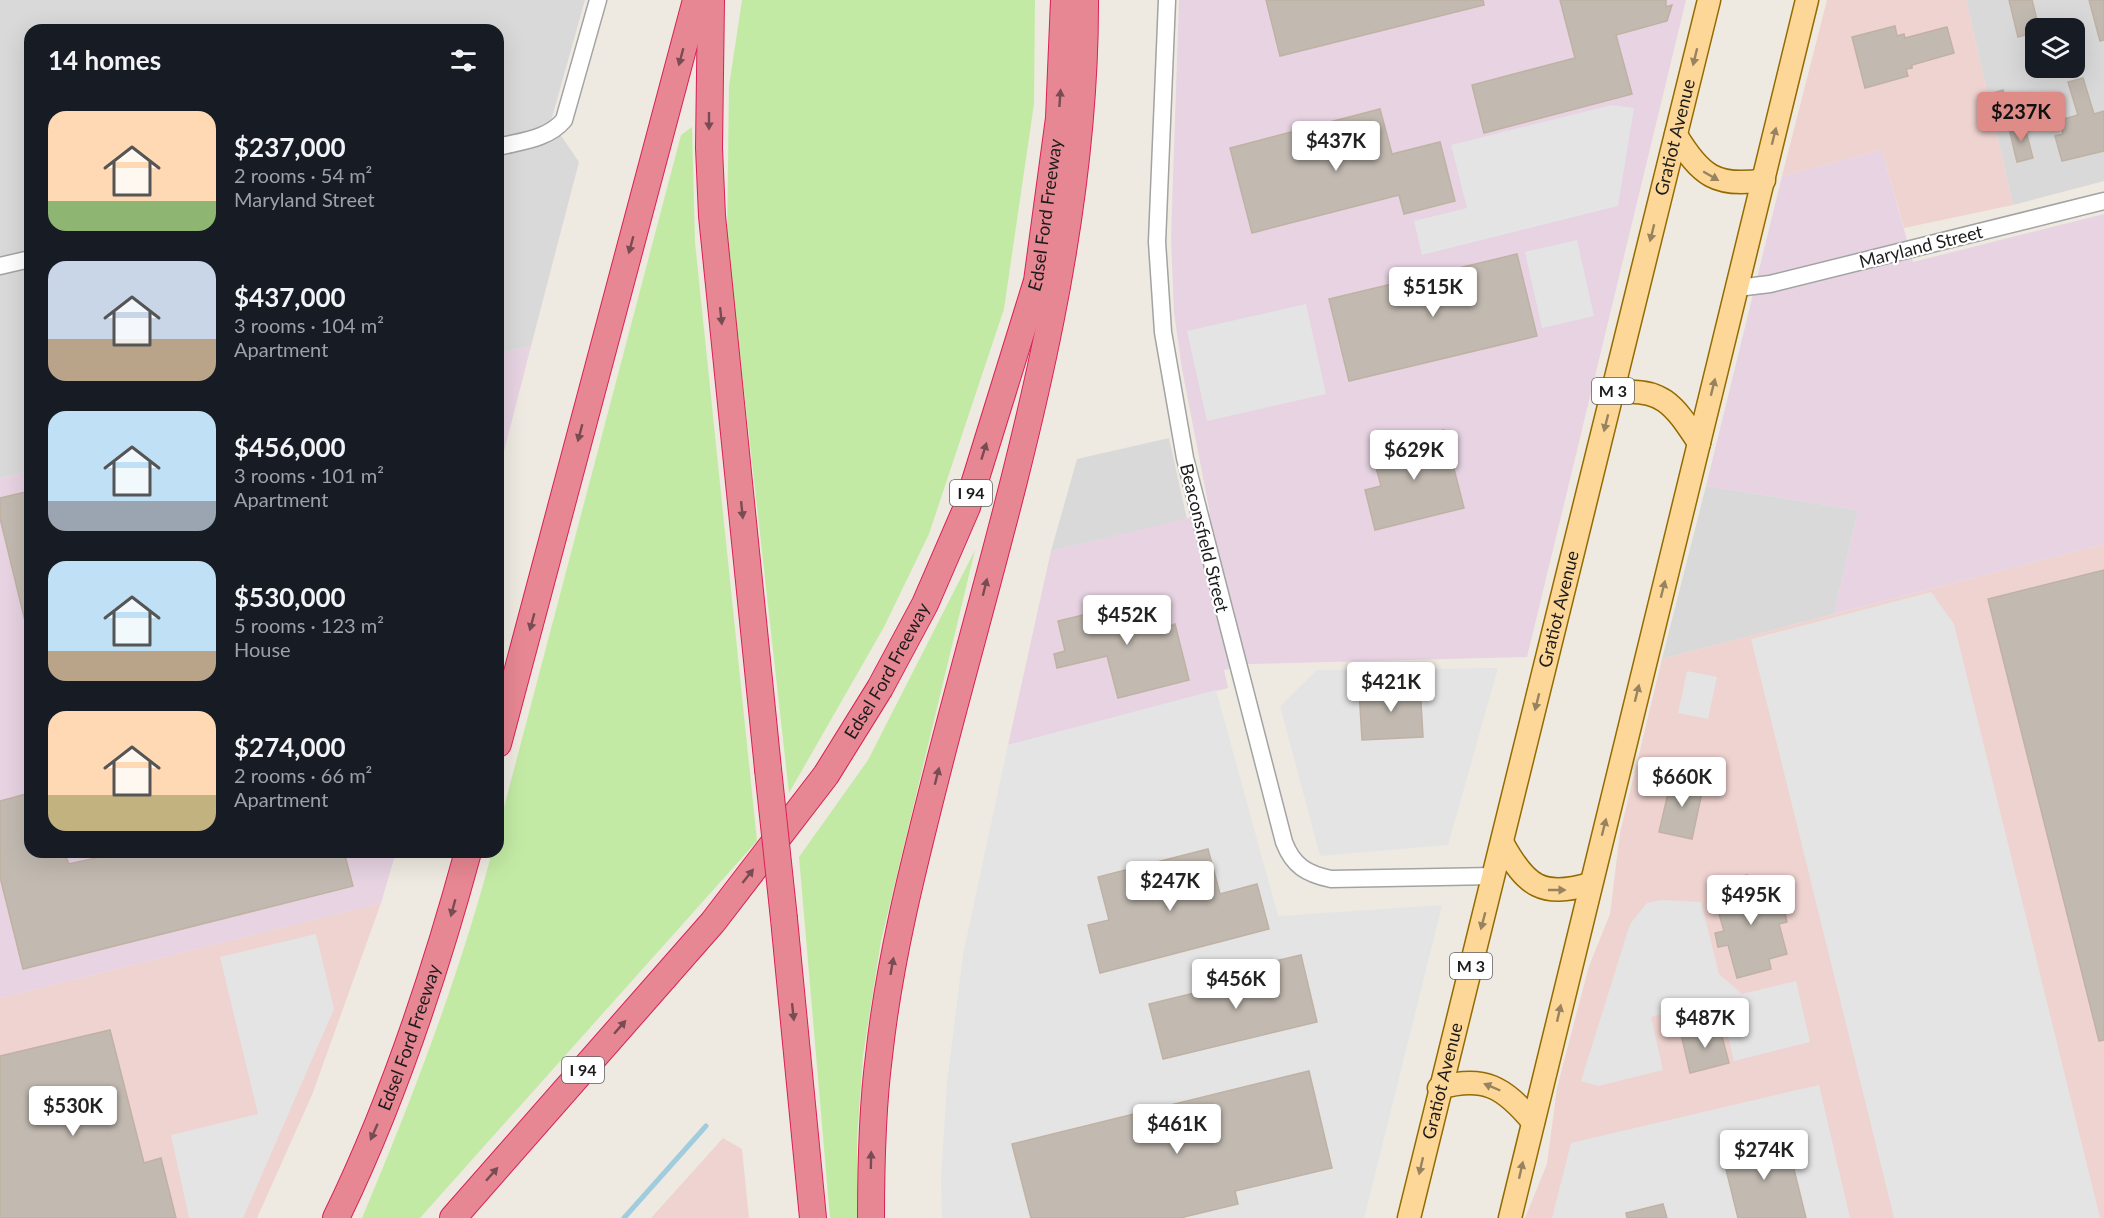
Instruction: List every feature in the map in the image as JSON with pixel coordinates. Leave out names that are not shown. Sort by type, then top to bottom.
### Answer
[{"type":"highway","points":[[504,721],[696,0]]},
{"type":"highway","points":[[711,0],[709,148],[712,216],[813,1218]]},
{"type":"highway","name":"Edsel Ford Freeway","points":[[453,1218],[713,922],[805,803],[826,775],[880,688],[926,604],[967,507],[1037,280],[1059,118],[1064,0]]},
{"type":"highway","points":[[871,1218],[877,1069],[900,924],[1039,376],[1065,249],[1079,137],[1085,52],[1085,0]]},
{"type":"highway","name":"Edsel Ford Freeway","points":[[336,1218],[378,1122],[423,1003],[466,858]]},
{"type":"main road","name":"Gratiot Avenue","points":[[1409,1218],[1439,1088],[1503,844],[1709,0]]},
{"type":"main road","points":[[1510,1218],[1590,884],[1809,1]]},
{"type":"main road","points":[[1676,135],[1688,155],[1713,178],[1728,183],[1764,180]]},
{"type":"main road","points":[[1613,393],[1639,390],[1664,398],[1685,421],[1699,443]]},
{"type":"main road","points":[[1503,844],[1514,865],[1536,885],[1560,891],[1590,884]]},
{"type":"main road","points":[[1439,1088],[1459,1082],[1488,1084],[1504,1093],[1533,1122]]},
{"type":"street","points":[[504,146],[543,136],[558,127],[568,110],[598,0]]},
{"type":"street","name":"Beaconsfield Street","points":[[1167,0],[1158,242],[1164,342],[1185,458],[1288,853],[1305,873],[1331,879],[1494,876]]},
{"type":"street","name":"Maryland Street","points":[[1737,288],[1770,284],[2104,201]]},
{"type":"street","points":[[0,266],[24,260]]},
{"type":"shaded area","points":[[0,0],[585,0],[551,121],[579,162],[531,346],[504,353],[504,24],[24,24],[24,472],[0,478]]},
{"type":"shaded area","points":[[1179,0],[1686,0],[1527,657],[1248,664],[1224,670],[1228,688],[1008,745],[1051,551],[1210,513],[1182,369],[1174,312],[1171,238]]},
{"type":"shaded area","points":[[1827,0],[1966,0],[2013,205],[1904,228],[1882,150],[1782,176]]},
{"type":"shaded area","points":[[1966,0],[2104,0],[2104,181],[2013,205]]},
{"type":"shaded area","points":[[1612,105],[1634,108],[1618,206],[1422,255],[1414,221],[1467,208],[1451,145]]},
{"type":"shaded area","points":[[1882,150],[1913,262],[2104,214],[2104,544],[1834,614],[1858,510],[1706,486],[1782,176]]},
{"type":"shaded area","points":[[1577,240],[1594,316],[1542,328],[1525,252]]},
{"type":"shaded area","points":[[1306,304],[1326,394],[1207,421],[1187,331]]},
{"type":"shaded area","points":[[531,346],[504,452],[504,353]]},
{"type":"shaded area","points":[[1169,438],[1187,519],[1051,551],[1077,459]]},
{"type":"shaded area","points":[[24,472],[24,858],[394,858],[381,903],[0,998],[0,478]]},
{"type":"shaded area","points":[[1706,486],[1858,510],[1834,614],[1662,659]]},
{"type":"shaded area","points":[[2104,544],[2104,1218],[1525,1218],[1547,1164],[1557,1088],[1589,966],[1610,914],[1620,833],[1662,659]]},
{"type":"shaded area","points":[[1931,592],[1954,624],[2100,1218],[1894,1218],[1751,639]]},
{"type":"shaded area","points":[[1498,668],[1448,845],[1320,856],[1280,706],[1317,670]],"holes":[[[1419,686],[1422,736],[1362,740],[1359,689]]]},
{"type":"shaded area","points":[[1687,671],[1717,677],[1708,719],[1678,713]]},
{"type":"shaded area","points":[[1216,690],[1278,916],[1442,905],[1364,1218],[1180,1218],[1229,1165],[1258,1186],[1332,1168],[1308,1071],[1013,1143],[1031,1218],[942,1218],[941,1178],[947,1082],[963,955],[1008,745]],"holes":[[[1208,849],[1220,894],[1257,885],[1268,930],[1101,972],[1088,926],[1109,920],[1098,877]],[[1301,955],[1317,1022],[1163,1059],[1150,1004],[1248,980],[1245,968]]]},
{"type":"shaded area","points":[[1662,900],[1701,902],[1719,974],[1742,994],[1796,981],[1810,1042],[1734,1061],[1719,1000],[1651,1017],[1663,1070],[1598,1086],[1581,1081],[1630,924],[1647,903]]},
{"type":"shaded area","points":[[381,903],[312,1095],[257,1218],[0,1218],[0,998]]},
{"type":"shaded area","points":[[316,934],[334,1009],[243,1218],[189,1218],[171,1135],[258,1114],[220,957]]},
{"type":"shaded area","points":[[1819,1085],[1850,1218],[1552,1218],[1571,1143]]},
{"type":"shaded area","points":[[723,1138],[742,1149],[749,1218],[651,1218]]},
{"type":"green space","points":[[742,0],[1035,0],[1034,104],[1004,309],[929,534],[884,627],[789,793],[727,239],[729,86]]},
{"type":"green space","points":[[692,127],[695,242],[757,841],[420,1218],[362,1218],[399,1128],[450,991],[490,858],[504,858],[504,807],[681,135]]},
{"type":"green space","points":[[975,550],[881,941],[863,1056],[857,1140],[857,1218],[830,1218],[799,857],[868,760]]},
{"type":"building","points":[[1266,0],[1483,0],[1484,5],[1280,56]]},
{"type":"building","points":[[1560,0],[1666,0],[1666,7],[1672,5],[1667,21],[1616,35],[1632,94],[1484,133],[1472,85],[1575,58]]},
{"type":"building","points":[[2009,0],[2032,0],[2036,18],[2025,18],[2025,35],[2018,37]]},
{"type":"building","points":[[2089,0],[2104,0],[2104,40],[2100,41]]},
{"type":"building","points":[[1895,26],[1897,36],[1904,34],[1905,38],[1947,27],[1954,53],[1912,65],[1912,68],[1906,69],[1908,76],[1865,88],[1852,37]]},
{"type":"building","points":[[2083,78],[2094,114],[2104,111],[2104,151],[2062,161],[2055,136],[2063,134],[2060,120],[2078,115],[2068,82]]},
{"type":"building","points":[[2003,90],[2007,106],[1994,109],[1990,94]]},
{"type":"building","points":[[1380,109],[1392,154],[1440,142],[1455,201],[1404,214],[1399,195],[1252,233],[1230,148]]},
{"type":"building","points":[[2024,124],[2033,158],[2017,162],[2009,128]]},
{"type":"building","points":[[1517,254],[1537,336],[1349,381],[1329,299]]},
{"type":"building","points":[[1444,430],[1464,508],[1375,530],[1365,490],[1381,486],[1371,448]]},
{"type":"building","points":[[24,492],[24,617],[0,518],[0,498]]},
{"type":"building","points":[[2104,570],[2104,1040],[2099,1041],[1988,599]]},
{"type":"building","points":[[1162,596],[1170,626],[1175,624],[1189,680],[1118,698],[1107,656],[1057,668],[1054,654],[1065,651],[1058,621]]},
{"type":"building","points":[[1420,686],[1423,737],[1362,740],[1359,689]]},
{"type":"building","points":[[1672,776],[1704,783],[1692,839],[1659,832]]},
{"type":"building","points":[[24,795],[24,858],[66,858],[69,864],[96,858],[346,858],[353,886],[23,969],[0,877],[0,801]]},
{"type":"building","points":[[1208,849],[1220,894],[1257,884],[1269,929],[1100,973],[1088,925],[1109,920],[1098,877]]},
{"type":"building","points":[[1747,875],[1752,890],[1771,885],[1775,902],[1782,900],[1787,922],[1779,924],[1787,954],[1769,959],[1771,969],[1737,978],[1728,945],[1718,947],[1715,933],[1724,931],[1715,900],[1726,897],[1722,882]]},
{"type":"building","points":[[1301,955],[1317,1022],[1163,1059],[1149,1004],[1248,980],[1245,968]]},
{"type":"building","points":[[1719,1025],[1729,1063],[1690,1073],[1681,1034]]},
{"type":"building","points":[[110,1030],[144,1163],[161,1158],[176,1218],[0,1218],[0,1056]]},
{"type":"building","points":[[1309,1071],[1332,1168],[1235,1191],[1238,1204],[1180,1218],[1031,1218],[1012,1144]]},
{"type":"building","points":[[1786,1137],[1806,1218],[1738,1218],[1722,1153]]},
{"type":"building","points":[[1663,1204],[1667,1218],[1627,1218],[1626,1213]]},
{"type":"waterway","points":[[624,1218],[706,1126]]}]
